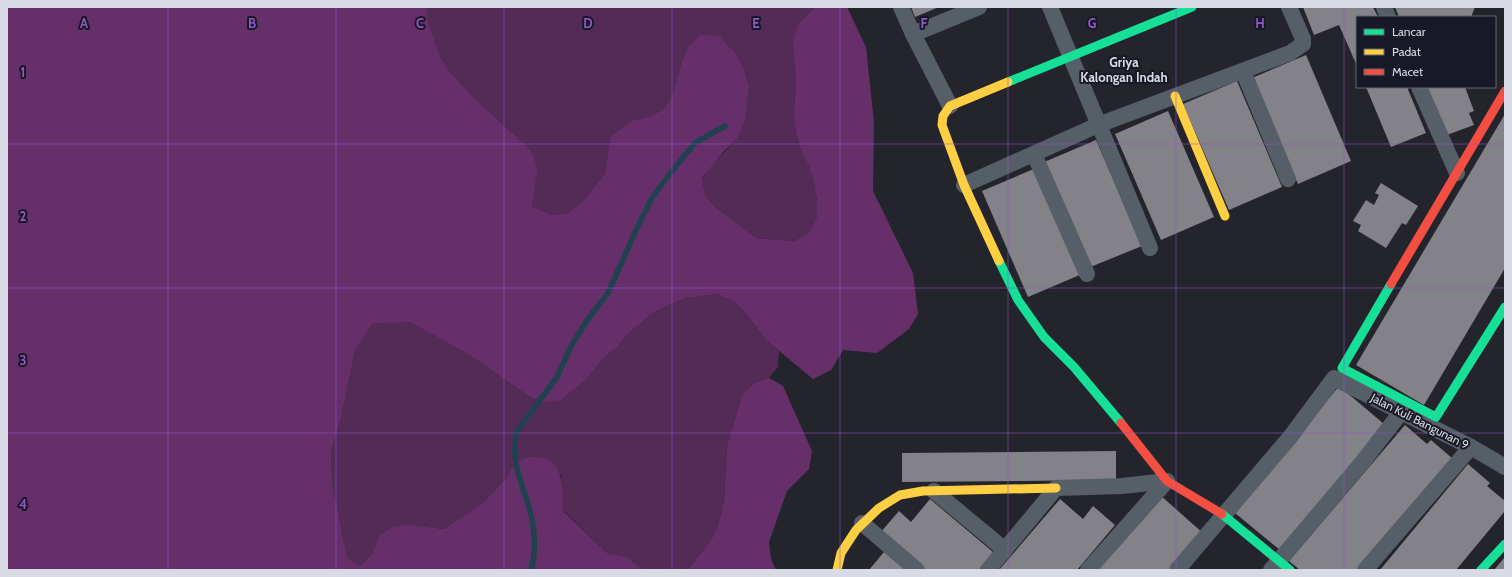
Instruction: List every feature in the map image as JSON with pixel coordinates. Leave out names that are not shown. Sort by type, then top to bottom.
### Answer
[{"type":"street","points":[[901,7],[913,34],[950,106]]},
{"type":"street","points":[[913,34],[979,7]]},
{"type":"street","points":[[1050,7],[1150,248]]},
{"type":"street","points":[[1192,7],[950,106],[943,116],[942,125],[964,185],[987,237],[1018,300],[1044,337],[1074,367],[1104,401],[1167,481],[1224,514],[1280,567],[1402,412]]},
{"type":"street","points":[[964,185],[1098,125],[1290,53],[1303,44],[1303,39],[1289,7]]},
{"type":"street","points":[[1243,71],[1288,179]]},
{"type":"street","points":[[1419,88],[1456,173]]},
{"type":"street","points":[[1505,91],[1342,368],[1436,417],[1505,307]]},
{"type":"street","points":[[1174,96],[1225,216]]},
{"type":"street","points":[[1034,154],[1087,274]]},
{"type":"street","name":"Jalan Kuli Bangunan 9","points":[[1224,514],[1291,436],[1334,378],[1471,447],[1505,467]]},
{"type":"street","points":[[1365,570],[1471,447]]},
{"type":"street","points":[[837,570],[839,555],[842,547],[862,524],[887,502],[898,496],[916,491],[1122,486],[1167,481]]},
{"type":"street","points":[[1088,570],[1167,481]]},
{"type":"street","points":[[988,570],[1056,488]]},
{"type":"street","points":[[934,491],[1005,550]]},
{"type":"street","points":[[1177,570],[1224,514]]},
{"type":"street","points":[[862,524],[917,570]]},
{"type":"street","points":[[1481,570],[1505,544]]},
{"type":"shaded area","points":[[7,7],[427,7],[427,18],[439,54],[447,68],[470,94],[533,154],[537,170],[532,206],[551,215],[568,213],[582,202],[605,174],[610,137],[630,121],[648,117],[663,110],[672,97],[681,64],[688,47],[701,35],[719,36],[734,52],[744,69],[749,87],[745,122],[737,139],[724,151],[702,178],[705,195],[715,207],[756,238],[794,241],[810,232],[817,217],[817,200],[814,182],[809,166],[800,147],[796,131],[794,114],[796,80],[793,43],[798,25],[815,7],[847,7],[866,47],[874,123],[873,191],[913,273],[918,314],[909,329],[877,353],[843,350],[831,370],[813,379],[766,340],[745,312],[732,300],[716,294],[685,298],[654,312],[628,334],[617,347],[604,358],[588,377],[561,400],[543,402],[527,395],[471,356],[410,322],[373,323],[355,350],[341,419],[331,451],[332,484],[347,558],[360,566],[372,554],[379,536],[394,526],[410,525],[444,529],[484,502],[507,477],[515,462],[534,457],[546,459],[553,463],[557,469],[562,484],[563,511],[607,553],[625,556],[644,570],[7,570]]},
{"type":"shaded area","points":[[427,7],[815,7],[809,13],[793,43],[796,80],[794,114],[814,182],[817,200],[817,217],[810,232],[794,241],[756,238],[715,207],[705,195],[702,179],[712,165],[737,139],[745,122],[749,87],[744,69],[688,47],[681,64],[672,97],[663,110],[648,117],[630,121],[610,137],[605,174],[582,202],[568,213],[551,215],[532,206],[534,188],[522,142],[470,94],[447,68],[439,54],[427,18]]},
{"type":"shaded area","points":[[716,294],[732,300],[745,312],[766,340],[779,351],[778,367],[769,378],[754,383],[742,395],[727,446],[724,501],[720,518],[713,537],[688,570],[644,570],[625,556],[607,553],[563,510],[561,474],[516,462],[507,477],[484,502],[444,529],[410,525],[379,536],[372,554],[360,566],[346,558],[332,484],[331,451],[341,419],[355,350],[373,322],[410,322],[471,356],[527,395],[588,377],[604,358],[617,347],[628,334],[654,312],[685,298]]},
{"type":"shaded area","points":[[769,378],[783,386],[812,451],[809,469],[787,491],[769,542],[771,559],[776,570],[688,570],[713,537],[720,518],[724,501],[727,446],[742,395],[754,383]]},
{"type":"building","points":[[911,7],[939,7],[915,17]]},
{"type":"building","points":[[1303,7],[1373,7],[1378,16],[1356,16],[1356,64],[1339,25],[1314,35]]},
{"type":"building","points":[[1395,7],[1475,7],[1471,16],[1399,16]]},
{"type":"building","points":[[1306,55],[1351,161],[1298,184],[1252,78]]},
{"type":"building","points":[[1237,81],[1282,187],[1229,210],[1183,104]]},
{"type":"building","points":[[1366,88],[1407,88],[1426,133],[1391,147]]},
{"type":"building","points":[[1426,88],[1465,88],[1474,111],[1469,113],[1474,125],[1444,136]]},
{"type":"building","points":[[1168,111],[1214,217],[1161,240],[1115,134]]},
{"type":"building","points":[[1505,114],[1505,268],[1424,405],[1356,365]]},
{"type":"building","points":[[1096,140],[1142,246],[1088,268],[1042,163]]},
{"type":"building","points":[[1036,168],[1082,274],[1028,297],[982,191]]},
{"type":"building","points":[[1381,183],[1418,206],[1406,225],[1402,223],[1386,248],[1358,231],[1361,225],[1353,221],[1366,200],[1374,205],[1379,195],[1375,193]]},
{"type":"building","points":[[1339,386],[1384,424],[1280,550],[1235,513]]},
{"type":"building","points":[[1405,425],[1427,444],[1431,440],[1453,459],[1359,570],[1300,570],[1289,561]]},
{"type":"building","points":[[1116,451],[1116,480],[902,482],[902,453]]},
{"type":"building","points":[[1468,464],[1490,483],[1487,486],[1505,501],[1505,511],[1456,570],[1380,570]]},
{"type":"building","points":[[1160,495],[1204,534],[1173,570],[1095,570]]},
{"type":"building","points":[[930,499],[993,552],[979,570],[924,570],[880,533],[899,511],[911,522]]},
{"type":"building","points":[[1060,499],[1083,519],[1093,506],[1115,525],[1077,570],[999,570]]},
{"type":"building","points":[[884,552],[906,570],[869,570]]},
{"type":"building","points":[[1505,557],[1505,570],[1494,570]]},
{"type":"waterway","points":[[531,570],[534,550],[533,528],[531,515],[516,464],[515,443],[517,431],[557,377],[571,346],[588,319],[608,293],[652,198],[695,143],[725,126]]},
{"type":"traffic: fast","points":[[1008,82],[1192,7]]},
{"type":"traffic: fast","points":[[999,261],[1018,300],[1044,337],[1074,367],[1121,423]]},
{"type":"traffic: fast","points":[[1391,284],[1342,368],[1436,417],[1505,307]]},
{"type":"traffic: fast","points":[[1222,514],[1290,570]]},
{"type":"traffic: fast","points":[[1481,570],[1505,544]]},
{"type":"traffic: slow","points":[[999,261],[964,185],[942,125],[943,116],[950,106],[1008,82]]},
{"type":"traffic: slow","points":[[1175,96],[1225,216]]},
{"type":"traffic: slow","points":[[837,570],[841,553],[856,530],[879,508],[900,495],[923,491],[1056,488]]},
{"type":"traffic: jam","points":[[1391,284],[1505,91]]},
{"type":"traffic: jam","points":[[1121,423],[1167,481],[1222,514]]},
{"type":"district","name":"Griya Kalongan Indah","points":[[1124,70]]}]
